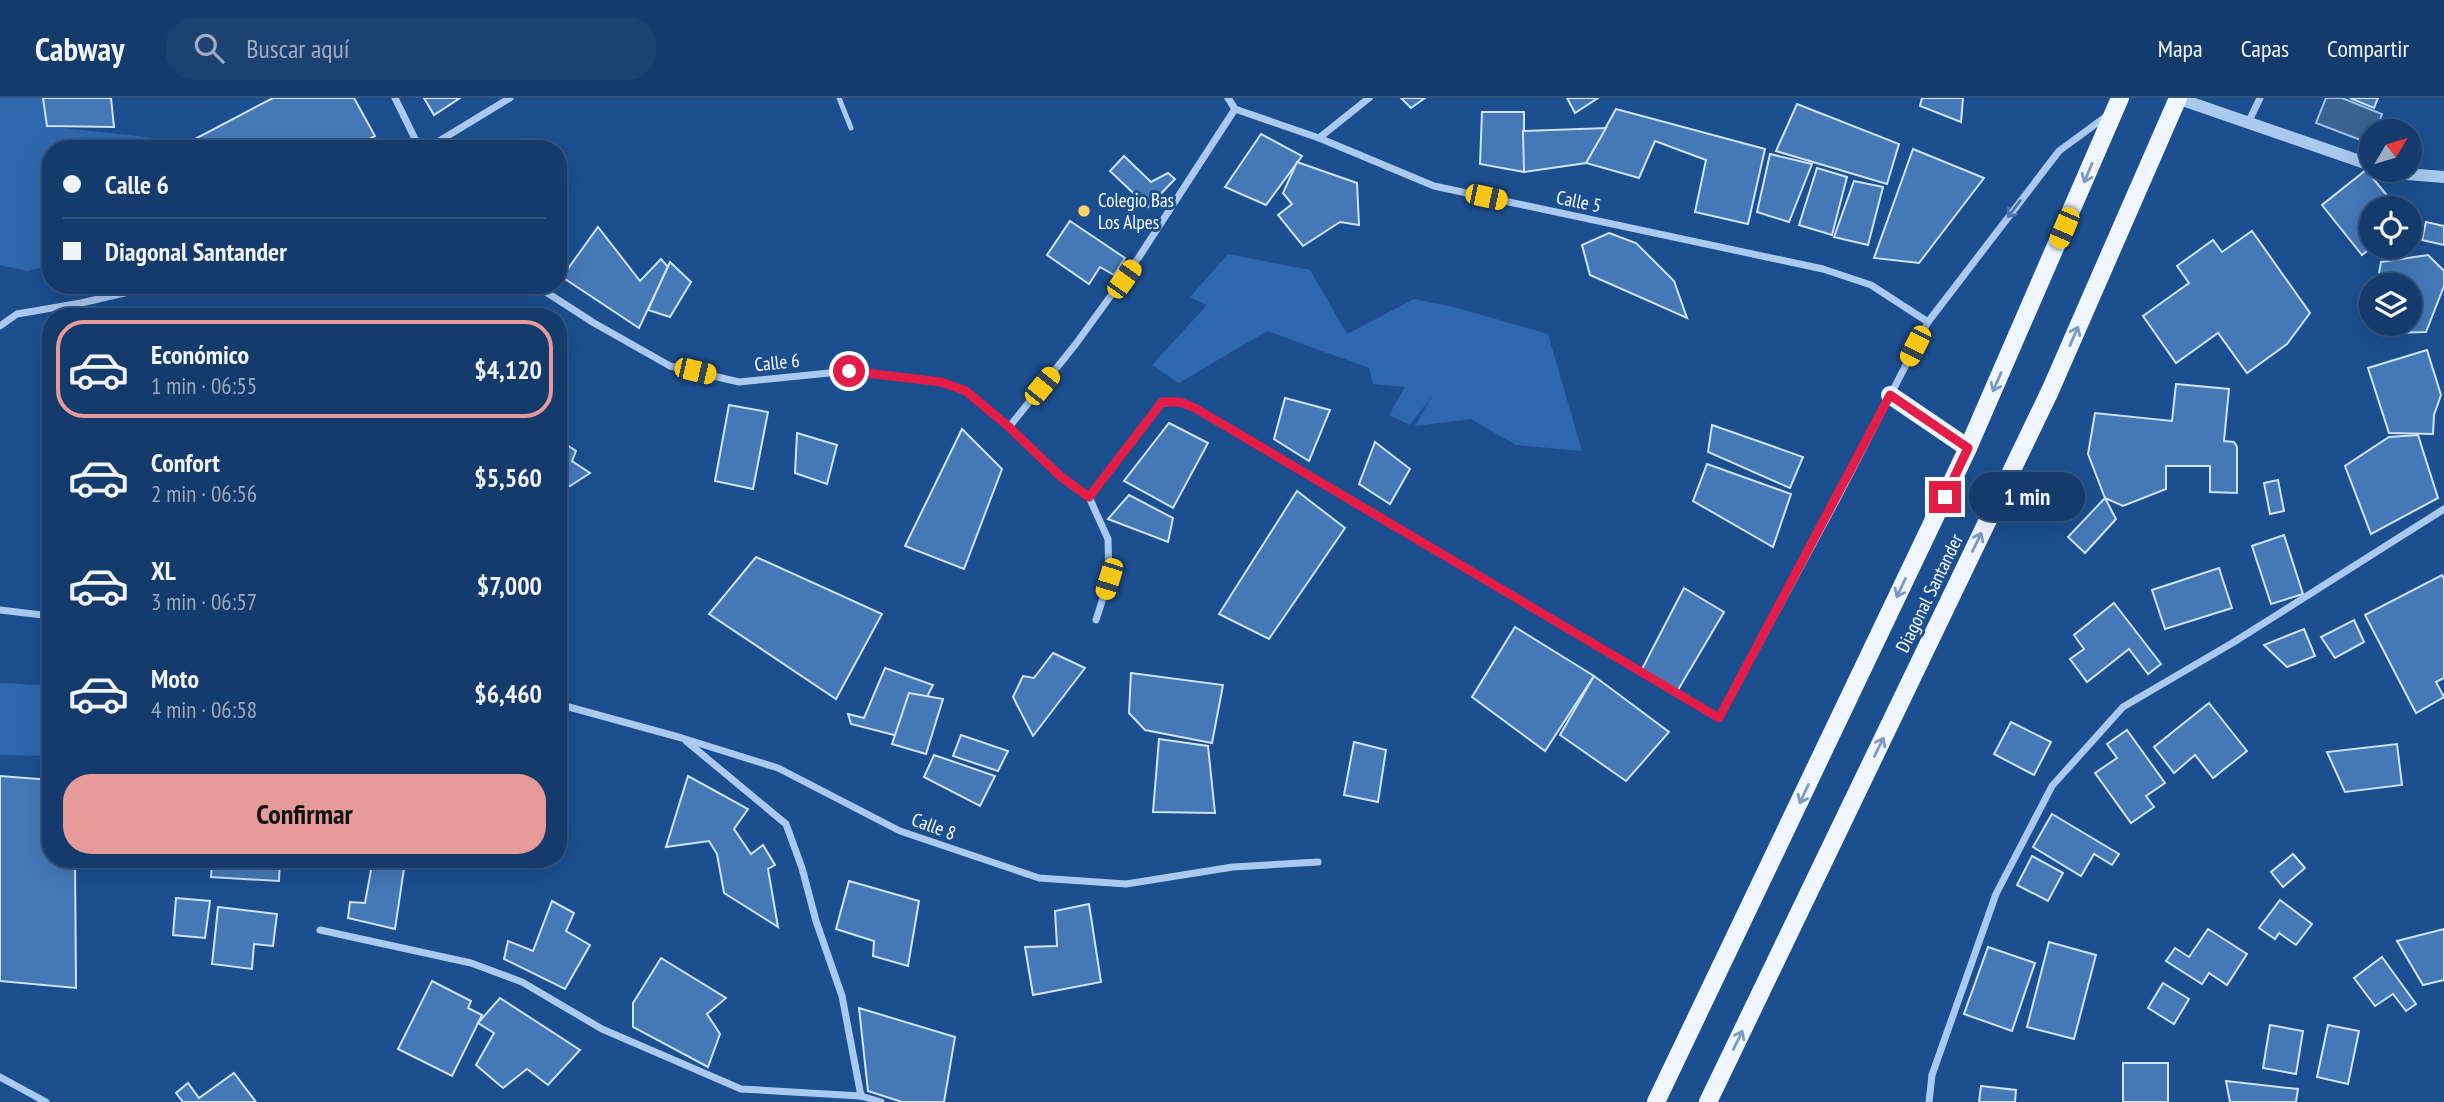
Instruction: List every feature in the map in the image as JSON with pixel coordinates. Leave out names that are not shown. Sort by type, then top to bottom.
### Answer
[{"type":"main road","name":"Diagonal Santander","points":[[1708,1102],[2050,391],[2178,98]]},
{"type":"main road","name":"Diagonal Santander","points":[[1656,1102],[1968,448],[2117,104]]},
{"type":"main road","points":[[1890,395],[1968,448]]},
{"type":"street","points":[[394,98],[415,140]]},
{"type":"street","points":[[441,140],[510,98]]},
{"type":"street","points":[[1009,427],[1076,345],[1139,257],[1234,109],[1228,98]]},
{"type":"street","points":[[1319,138],[1368,98]]},
{"type":"street","points":[[2178,98],[2359,161]]},
{"type":"street","points":[[2248,124],[2260,98]]},
{"type":"street","name":"Diagonal Santander","points":[[1089,497],[1162,402],[1180,402],[1195,408],[1719,718],[1928,322],[2059,150],[2117,104]]},
{"type":"street","name":"Calle 5","points":[[1234,109],[1319,138],[1434,186],[1823,269],[1871,285],[1928,322]]},
{"type":"street","points":[[2422,175],[2444,177]]},
{"type":"street","points":[[52,308],[120,294]]},
{"type":"street","name":"Calle 6","points":[[549,294],[670,366],[739,382],[849,371],[941,382],[966,391],[1009,427],[1060,476],[1089,497]]},
{"type":"street","points":[[0,326],[17,314],[42,310]]},
{"type":"street","points":[[1089,497],[1108,540],[1109,579],[1096,620]]},
{"type":"street","points":[[1929,1102],[1932,1075],[1996,894],[2052,786],[2123,707],[2234,642],[2444,509]]},
{"type":"street","points":[[0,610],[42,615]]},
{"type":"street","name":"Calle 8","points":[[567,706],[778,768],[900,831],[1039,878],[1126,884],[1233,867],[1318,862]]},
{"type":"street","points":[[682,738],[786,824],[842,996],[861,1096]]},
{"type":"street","points":[[320,930],[471,963],[522,982],[602,1029],[741,1089],[861,1096],[881,1102]]},
{"type":"street","points":[[0,1077],[46,1102]]},
{"type":"lane","points":[[839,98],[851,128]]},
{"type":"shaded area","points":[[0,98],[43,98],[47,126],[172,140],[42,140],[42,267],[27,271],[0,265]]},
{"type":"shaded area","points":[[2326,98],[2342,98],[2382,114],[2380,119],[2359,119],[2359,139],[2316,123]]},
{"type":"shaded area","points":[[1228,254],[1310,270],[1347,334],[1414,299],[1454,307],[1548,334],[1582,451],[1516,445],[1471,419],[1415,426],[1432,396],[1410,425],[1389,415],[1405,387],[1373,384],[1369,368],[1267,331],[1179,383],[1152,365],[1207,305],[1190,297]]},
{"type":"shaded area","points":[[0,683],[41,685],[42,756],[0,755]]},
{"type":"building","points":[[43,98],[111,98],[114,127],[47,126]]},
{"type":"building","points":[[273,98],[354,98],[375,136],[368,140],[193,140]]},
{"type":"building","points":[[424,98],[460,98],[434,115]]},
{"type":"building","points":[[1401,98],[1425,98],[1411,108]]},
{"type":"building","points":[[1567,98],[1598,98],[1575,113]]},
{"type":"building","points":[[1922,98],[1963,98],[1961,122],[1920,106]]},
{"type":"building","points":[[2350,98],[2378,98],[2374,108]]},
{"type":"building","points":[[1797,104],[1899,144],[1887,184],[1776,151]]},
{"type":"building","points":[[1616,109],[1765,149],[1748,224],[1695,212],[1706,160],[1655,141],[1639,178],[1586,163]]},
{"type":"building","points":[[1482,112],[1524,112],[1524,172],[1480,164]]},
{"type":"building","points":[[1606,128],[1586,163],[1524,172],[1523,131]]},
{"type":"building","points":[[1261,134],[1302,156],[1266,205],[1225,187]]},
{"type":"building","points":[[1913,149],[1984,178],[1919,263],[1874,258]]},
{"type":"building","points":[[1770,154],[1812,164],[1789,222],[1757,212]]},
{"type":"building","points":[[1124,156],[1151,182],[1168,173],[1175,179],[1148,207],[1110,171]]},
{"type":"building","points":[[1297,162],[1357,183],[1359,225],[1340,222],[1303,246],[1278,215],[1292,204],[1283,193]]},
{"type":"building","points":[[1817,168],[1847,177],[1832,235],[1799,225]]},
{"type":"building","points":[[2359,176],[2359,182],[2376,182],[2388,196],[2359,196],[2359,251],[2322,205]]},
{"type":"building","points":[[1854,181],[1883,187],[1868,245],[1834,237]]},
{"type":"building","points":[[1070,221],[1125,258],[1114,275],[1100,267],[1089,284],[1047,255]]},
{"type":"building","points":[[2426,222],[2444,226],[2444,245],[2422,240]]},
{"type":"building","points":[[598,227],[640,281],[661,259],[668,267],[639,328],[567,280],[567,270]]},
{"type":"building","points":[[2252,231],[2310,313],[2287,344],[2247,373],[2218,333],[2176,363],[2143,316],[2189,283],[2177,266],[2213,240],[2222,252]]},
{"type":"building","points":[[1609,233],[1636,243],[1674,281],[1687,318],[1590,275],[1582,245]]},
{"type":"building","points":[[2428,255],[2444,271],[2444,286],[2426,332],[2422,332],[2422,273],[2379,273],[2381,262],[2422,259],[2422,256]]},
{"type":"building","points":[[670,262],[691,282],[670,317],[648,310]]},
{"type":"building","points":[[2427,350],[2441,395],[2434,415],[2433,434],[2389,433],[2368,368]]},
{"type":"building","points":[[2176,384],[2229,389],[2224,441],[2234,442],[2237,447],[2237,493],[2210,492],[2210,466],[2166,466],[2166,489],[2123,506],[2105,498],[2088,454],[2095,413],[2172,421]]},
{"type":"building","points":[[1285,398],[1330,410],[1309,461],[1274,439]]},
{"type":"building","points":[[729,405],[768,412],[753,489],[715,481]]},
{"type":"building","points":[[1169,423],[1208,443],[1173,508],[1124,481]]},
{"type":"building","points":[[1712,425],[1803,457],[1790,488],[1708,452]]},
{"type":"building","points":[[962,429],[1002,469],[964,569],[905,546]]},
{"type":"building","points":[[797,433],[837,445],[827,484],[795,473]]},
{"type":"building","points":[[2418,435],[2438,498],[2371,534],[2345,466],[2389,437]]},
{"type":"building","points":[[1375,442],[1410,469],[1390,504],[1359,484]]},
{"type":"building","points":[[567,445],[576,451],[572,461],[590,473],[567,485]]},
{"type":"building","points":[[1707,464],[1791,494],[1773,547],[1693,501]]},
{"type":"building","points":[[2278,480],[2284,511],[2270,514],[2264,483]]},
{"type":"building","points":[[1297,491],[1345,528],[1269,639],[1219,614]]},
{"type":"building","points":[[1129,495],[1173,518],[1168,542],[1108,519]]},
{"type":"building","points":[[2105,498],[2116,519],[2085,553],[2068,537]]},
{"type":"building","points":[[2284,535],[2303,594],[2271,604],[2252,546]]},
{"type":"building","points":[[756,557],[882,614],[836,699],[709,614]]},
{"type":"building","points":[[2219,568],[2232,608],[2165,629],[2152,590]]},
{"type":"building","points":[[2442,575],[2444,678],[2436,682],[2444,697],[2416,713],[2365,615]]},
{"type":"building","points":[[1684,588],[1724,612],[1678,690],[1642,669]]},
{"type":"building","points":[[2114,603],[2161,664],[2148,674],[2129,649],[2087,682],[2070,659],[2084,649],[2074,635]]},
{"type":"building","points":[[2354,620],[2364,642],[2335,658],[2321,637]]},
{"type":"building","points":[[1515,627],[1594,676],[1545,751],[1472,697]]},
{"type":"building","points":[[2304,629],[2315,656],[2287,667],[2264,645]]},
{"type":"building","points":[[1053,653],[1085,668],[1033,736],[1013,697],[1023,676],[1034,678]]},
{"type":"building","points":[[885,668],[933,685],[906,738],[851,724],[848,714],[864,718]]},
{"type":"building","points":[[1131,673],[1223,685],[1212,743],[1145,730],[1129,713]]},
{"type":"building","points":[[1594,676],[1669,732],[1626,781],[1560,735]]},
{"type":"building","points":[[909,693],[943,699],[926,754],[892,744]]},
{"type":"building","points":[[2209,703],[2247,751],[2213,778],[2195,755],[2174,773],[2154,747]]},
{"type":"building","points":[[2011,722],[2051,742],[2034,775],[1994,754]]},
{"type":"building","points":[[2127,730],[2165,783],[2146,796],[2154,807],[2131,823],[2095,773],[2117,758],[2107,744]]},
{"type":"building","points":[[961,735],[1008,751],[998,771],[953,756]]},
{"type":"building","points":[[1159,739],[1208,746],[1215,813],[1153,812]]},
{"type":"building","points":[[1354,742],[1386,750],[1378,802],[1344,795]]},
{"type":"building","points":[[2397,744],[2402,785],[2345,792],[2327,752]]},
{"type":"building","points":[[934,755],[995,776],[980,806],[924,777]]},
{"type":"building","points":[[0,776],[42,779],[42,868],[75,868],[76,988],[0,981]]},
{"type":"building","points":[[688,776],[748,809],[734,829],[751,854],[763,845],[775,865],[768,869],[778,927],[724,893],[717,854],[709,841],[666,847]]},
{"type":"building","points":[[2052,814],[2119,854],[2112,865],[2094,854],[2081,876],[2033,847]]},
{"type":"building","points":[[2293,854],[2305,868],[2283,887],[2271,872]]},
{"type":"building","points":[[2032,856],[2063,873],[2048,901],[2017,885]]},
{"type":"building","points":[[212,868],[280,868],[279,881],[211,877]]},
{"type":"building","points":[[371,868],[404,868],[395,929],[348,918],[350,902],[365,903]]},
{"type":"building","points":[[849,881],[919,901],[908,966],[873,956],[874,941],[836,929]]},
{"type":"building","points":[[176,898],[210,901],[205,938],[173,935]]},
{"type":"building","points":[[2280,900],[2312,924],[2296,945],[2279,933],[2275,939],[2259,928]]},
{"type":"building","points":[[552,901],[574,913],[566,931],[590,945],[565,989],[504,959],[508,941],[533,951]]},
{"type":"building","points":[[1089,904],[1101,982],[1033,995],[1025,947],[1057,946],[1055,911]]},
{"type":"building","points":[[218,907],[277,914],[273,946],[254,944],[252,969],[212,964]]},
{"type":"building","points":[[2208,929],[2247,954],[2227,985],[2209,973],[2202,984],[2166,961],[2175,948],[2189,957]]},
{"type":"building","points":[[2444,929],[2444,980],[2423,985],[2397,941]]},
{"type":"building","points":[[2049,942],[2096,955],[2074,1039],[2027,1027]]},
{"type":"building","points":[[1988,947],[2035,963],[2012,1031],[1964,1014]]},
{"type":"building","points":[[2382,957],[2416,1004],[2406,1011],[2393,994],[2375,1006],[2354,978]]},
{"type":"building","points":[[661,958],[726,998],[707,1014],[720,1034],[708,1067],[633,1027],[633,1003]]},
{"type":"building","points":[[432,981],[471,1001],[468,1008],[482,1015],[452,1076],[398,1049]]},
{"type":"building","points":[[2163,983],[2189,999],[2174,1024],[2148,1008]]},
{"type":"building","points":[[500,998],[580,1050],[548,1085],[527,1069],[503,1088],[476,1065],[494,1033],[478,1023]]},
{"type":"building","points":[[859,1008],[955,1037],[944,1102],[902,1102],[868,1091]]},
{"type":"building","points":[[2270,1025],[2303,1031],[2296,1074],[2263,1068]]},
{"type":"building","points":[[2328,1025],[2359,1031],[2348,1084],[2317,1077]]},
{"type":"building","points":[[2123,1063],[2168,1063],[2168,1102],[2123,1102]]},
{"type":"building","points":[[234,1073],[256,1102],[183,1102],[176,1093],[188,1083],[199,1098]]},
{"type":"building","points":[[2226,1081],[2298,1089],[2296,1102],[2230,1102]]},
{"type":"building","points":[[1981,1086],[2016,1090],[2015,1102],[1979,1102]]},
{"type":"place","name":"Colegio Bas Los Alpes","points":[[1084,211]]},
{"type":"route","points":[[849,371],[941,382],[966,391],[1009,427],[1060,476],[1089,497],[1162,402],[1180,402],[1195,408],[1719,718],[1890,395],[1968,448],[1945,497]]}]
